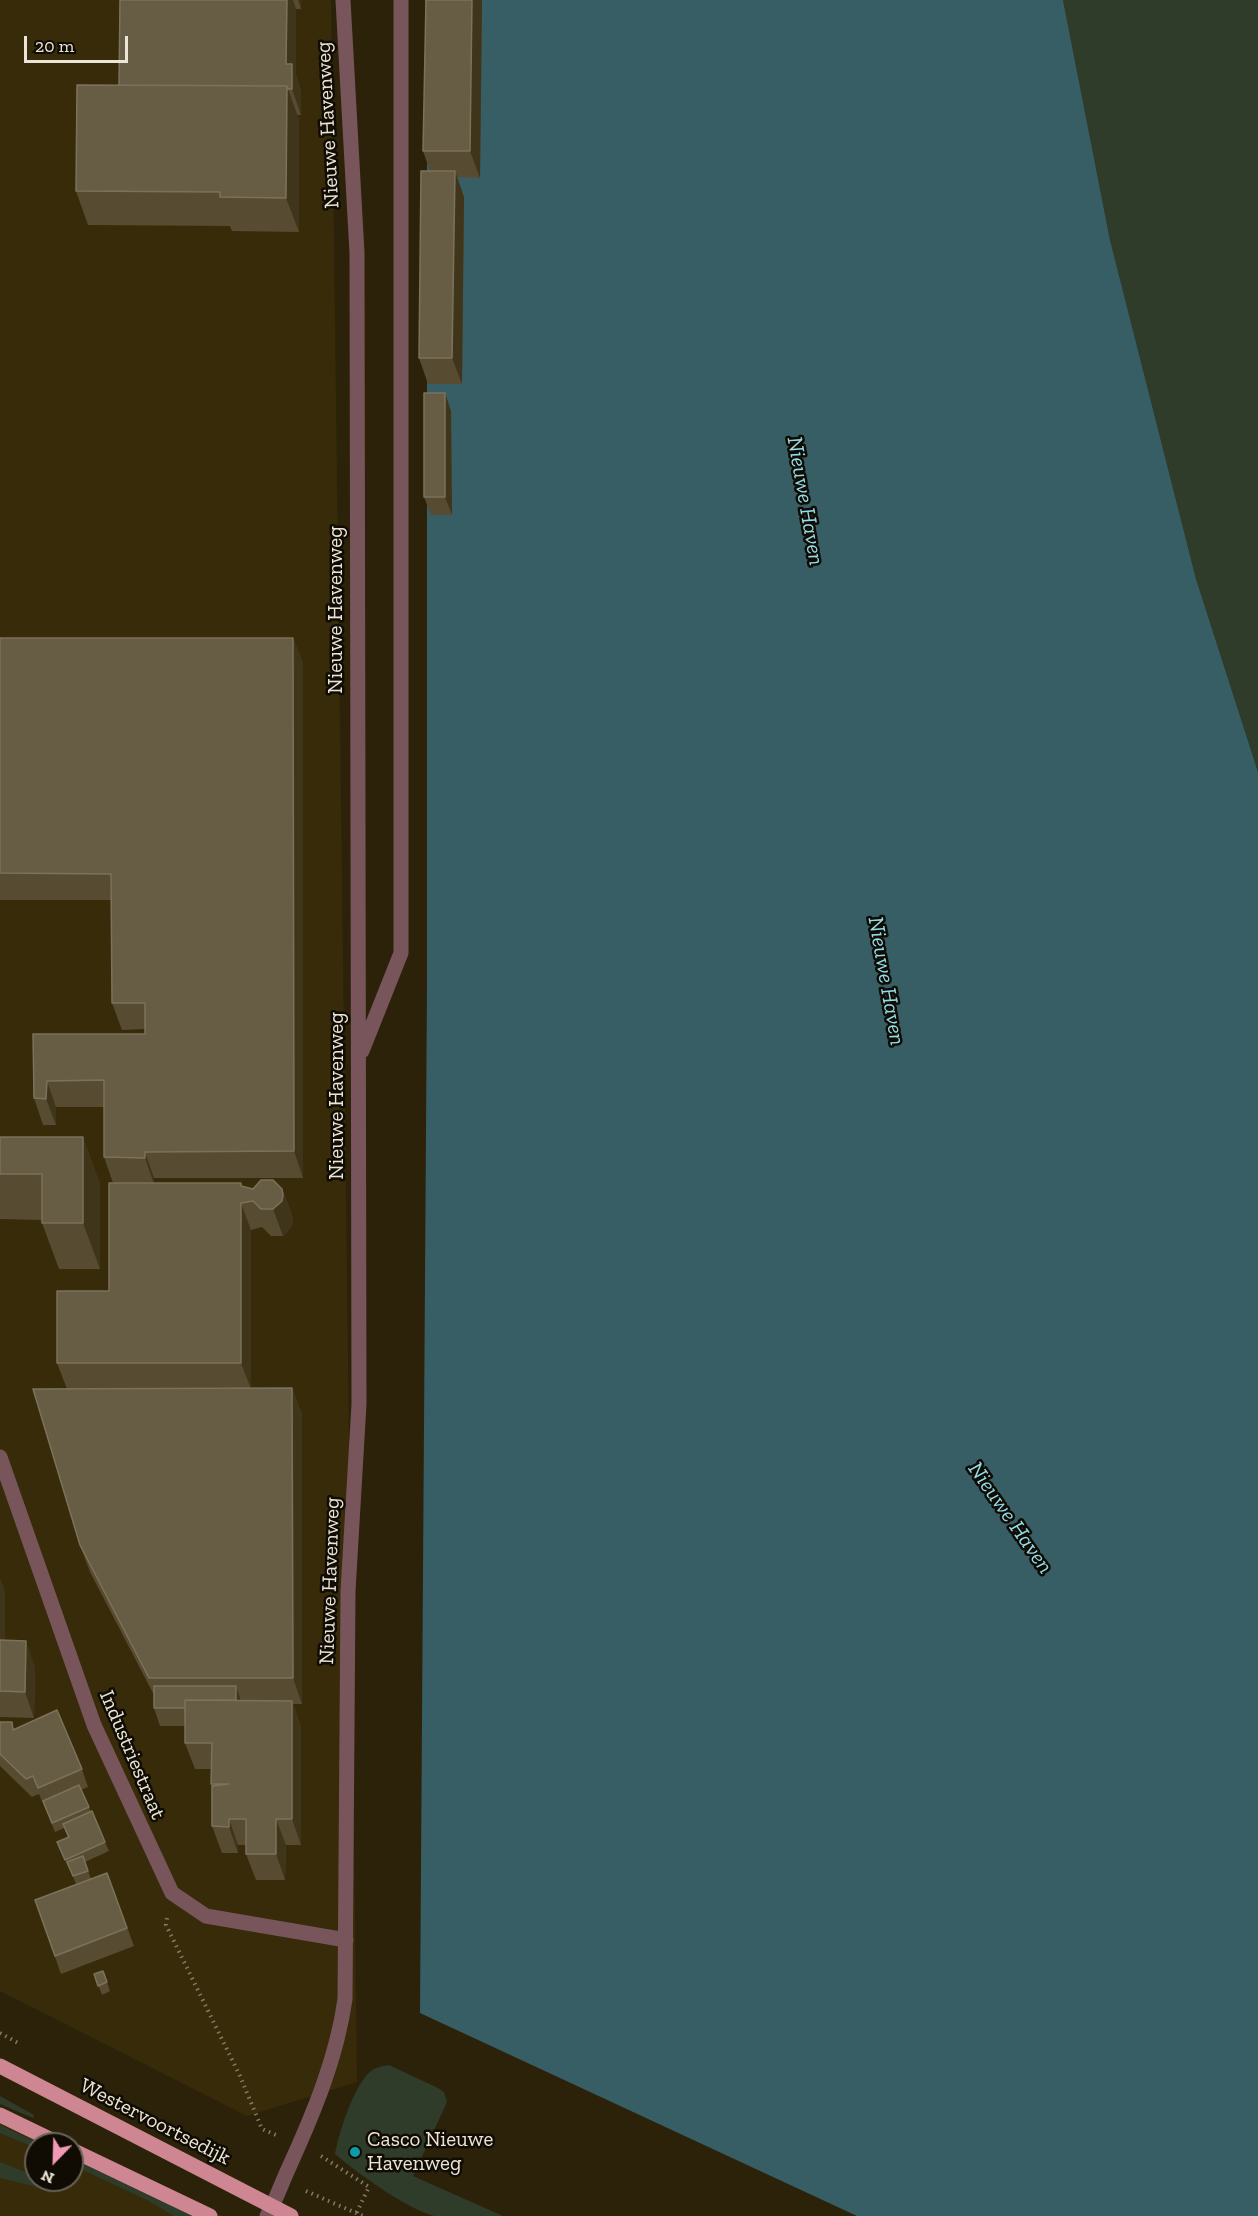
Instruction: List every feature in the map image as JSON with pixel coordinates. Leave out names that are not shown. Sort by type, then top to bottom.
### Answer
[{"type":"main road","name":"Westervoortsedijk","points":[[0,2066],[270,2211],[291,2216]]},
{"type":"main road","points":[[0,2115],[35,2132]]},
{"type":"main road","points":[[84,2156],[210,2216]]},
{"type":"street","name":"Nieuwe Havenweg","points":[[270,2211],[299,2146],[331,2063],[341,2027],[345,1999],[348,1591],[359,1404],[357,253],[343,0]]},
{"type":"street","points":[[358,1060],[401,953],[401,0]]},
{"type":"street","name":"Industriestraat","points":[[0,1457],[94,1725],[172,1893]]},
{"type":"street","points":[[172,1893],[206,1916],[346,1940]]},
{"type":"path","points":[[172,1893],[166,1924],[248,2092],[262,2129],[332,2162],[369,2187],[355,2216]]},
{"type":"shaded area","points":[[0,0],[331,0],[357,2082],[247,2116],[0,1991]]},
{"type":"shaded area","points":[[0,2110],[47,2132],[24,2132],[24,2192],[84,2192],[84,2150],[223,2216],[0,2216]]},
{"type":"green space","points":[[1063,0],[1258,0],[1258,772],[1196,579],[1110,240]]},
{"type":"green space","points":[[389,2065],[438,2088],[444,2092],[447,2102],[413,2176],[503,2216],[434,2216],[423,2212],[383,2190],[335,2154],[344,2122],[359,2087],[371,2071]]},
{"type":"green space","points":[[0,2096],[34,2115],[33,2118],[0,2104]]},
{"type":"green space","points":[[0,2125],[24,2136],[24,2143],[0,2133]]},
{"type":"green space","points":[[0,2162],[24,2171],[24,2184],[0,2178]]},
{"type":"green space","points":[[84,2165],[194,2216],[174,2216],[147,2200],[84,2171]]},
{"type":"water","name":"Nieuwe Haven","points":[[425,0],[1063,0],[1110,240],[1196,579],[1258,772],[1258,2216],[857,2216],[420,2013],[427,985],[427,43]]},
{"type":"building","points":[[120,0],[287,0],[286,64],[292,64],[292,89],[288,89],[287,86],[119,85]]},
{"type":"building","points":[[426,0],[472,0],[470,151],[423,151]]},
{"type":"building","points":[[77,85],[287,86],[286,198],[220,197],[220,192],[76,191]]},
{"type":"building","points":[[421,171],[455,171],[452,358],[419,358]]},
{"type":"building","points":[[424,393],[445,393],[445,497],[424,497]]},
{"type":"building","points":[[0,638],[293,638],[294,1151],[145,1152],[145,1158],[104,1157],[104,1080],[47,1081],[46,1099],[34,1098],[33,1034],[145,1034],[145,1003],[112,1003],[111,874],[0,873]]},
{"type":"building","points":[[0,1137],[83,1137],[83,1223],[42,1223],[42,1174],[0,1174]]},
{"type":"building","points":[[261,1180],[273,1180],[282,1189],[283,1195],[282,1201],[273,1209],[261,1209],[253,1201],[241,1203],[241,1363],[57,1363],[57,1291],[109,1291],[109,1183],[241,1183],[241,1186],[253,1189]]},
{"type":"building","points":[[292,1388],[293,1678],[149,1678],[80,1545],[33,1389]]},
{"type":"building","points":[[0,1640],[26,1641],[25,1692],[0,1691]]},
{"type":"building","points":[[154,1686],[236,1686],[236,1700],[185,1700],[185,1708],[154,1708]]},
{"type":"building","points":[[185,1700],[292,1701],[292,1819],[276,1819],[276,1854],[246,1854],[246,1819],[229,1819],[229,1827],[212,1826],[212,1786],[229,1784],[211,1784],[212,1743],[185,1743]]},
{"type":"building","points":[[57,1710],[82,1769],[38,1788],[33,1776],[26,1779],[0,1754],[0,1722],[12,1722],[13,1730]]},
{"type":"building","points":[[79,1785],[89,1807],[52,1823],[43,1801]]},
{"type":"building","points":[[92,1811],[105,1842],[65,1860],[57,1842],[69,1837],[63,1824]]},
{"type":"building","points":[[83,1856],[88,1871],[73,1876],[67,1862]]},
{"type":"building","points":[[107,1873],[127,1928],[55,1956],[35,1900]]},
{"type":"building","points":[[103,1971],[107,1982],[98,1986],[94,1974]]},
{"type":"place","name":"Casco Nieuwe Havenweg","points":[[355,2152]]}]
